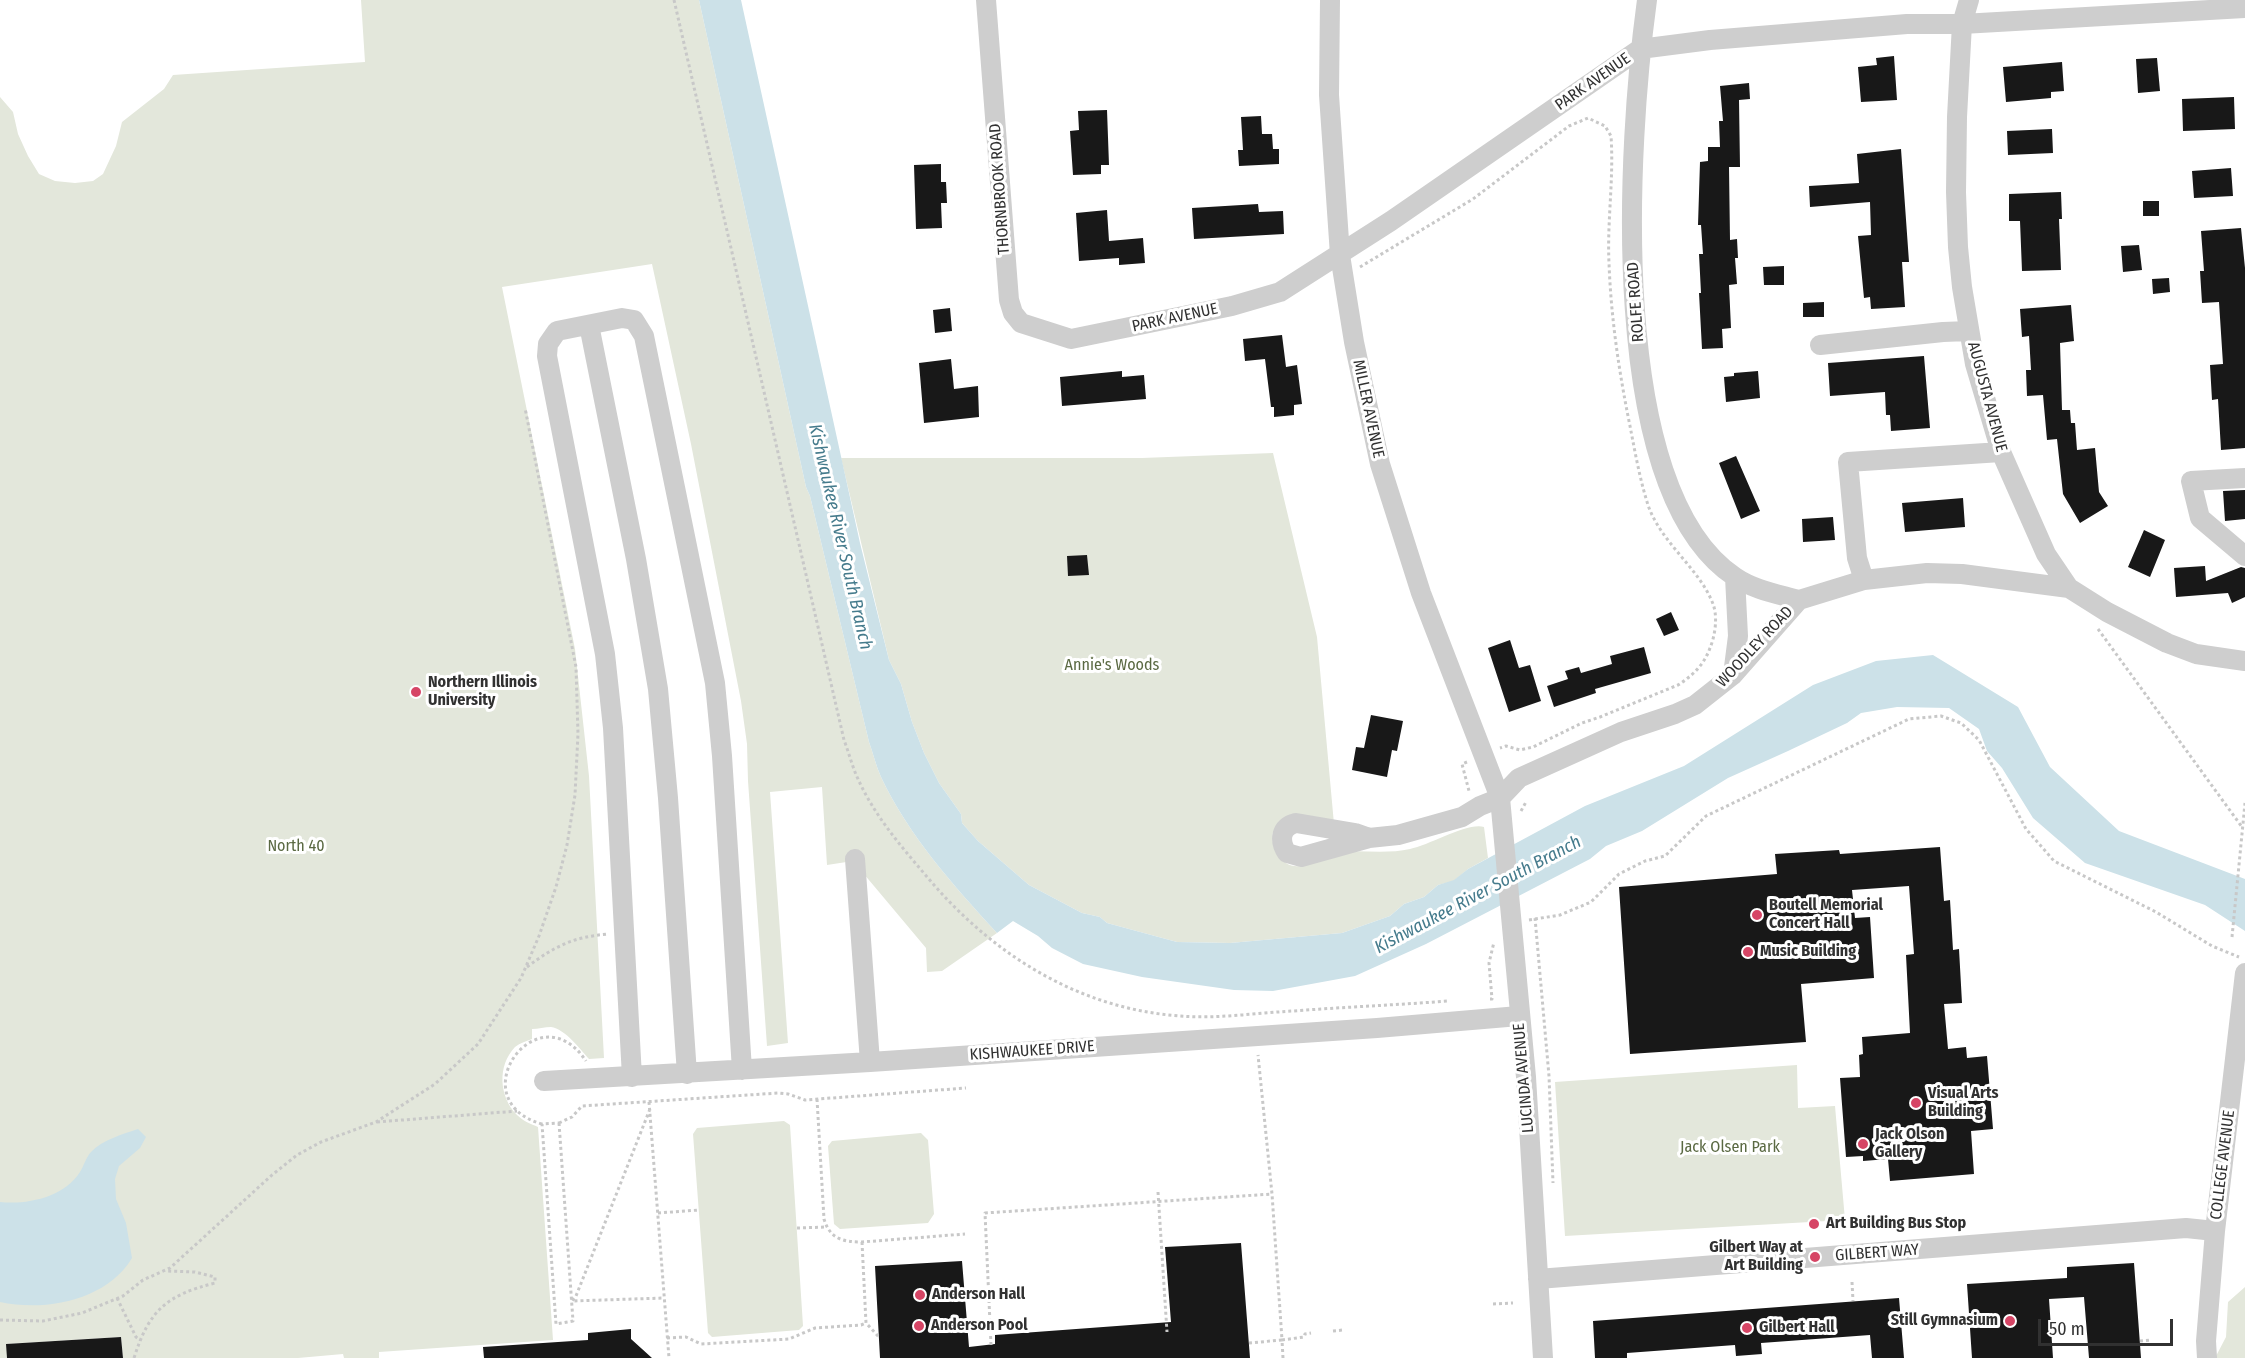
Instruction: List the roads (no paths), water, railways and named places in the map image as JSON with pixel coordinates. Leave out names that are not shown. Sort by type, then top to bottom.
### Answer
[{"type":"street","name":"THORNBROOK ROAD","points":[[986,0],[1009,300],[1013,313],[1021,323],[1071,339]]},
{"type":"street","name":"MILLER AVENUE","points":[[1330,0],[1329,95],[1340,255],[1354,342],[1380,464],[1421,593],[1500,798]]},
{"type":"street","name":"ROLFE ROAD","points":[[1647,0],[1640,49],[1632,234],[1637,333],[1647,408],[1661,463],[1682,517],[1714,558],[1735,577],[1748,585],[1799,600]]},
{"type":"street","name":"AUGUSTA AVENUE","points":[[1969,0],[1962,24],[1956,146],[1958,247],[1975,364],[2001,452],[2046,554],[2069,588],[2107,612],[2167,642],[2196,654],[2245,662]]},
{"type":"street","name":"PARK AVENUE","points":[[1071,339],[1232,306],[1280,292],[1391,221],[1640,49],[1710,40],[1907,24],[1962,24],[2245,8]]},
{"type":"street","points":[[632,1077],[613,728],[605,654],[547,356],[548,344],[558,331],[622,318],[634,320],[644,336],[715,683],[722,756],[742,1070]]},
{"type":"street","points":[[589,325],[636,559],[658,689],[687,1074]]},
{"type":"street","points":[[1820,345],[1969,331]]},
{"type":"street","points":[[1864,580],[1857,558],[1848,462],[2001,452]]},
{"type":"street","points":[[2245,478],[2191,482],[2200,518],[2245,556]]},
{"type":"street","name":"WOODLEY ROAD","points":[[1369,838],[1398,835],[1462,817],[1500,798],[1519,778],[1621,732],[1695,705],[1733,675],[1799,600],[1864,580],[1927,573],[1962,574],[2069,588]]},
{"type":"street","points":[[1733,675],[1738,636],[1735,577]]},
{"type":"street","name":"LUCINDA AVENUE","points":[[1500,798],[1526,1077],[1543,1358]]},
{"type":"street","points":[[855,859],[870,1062]]},
{"type":"street","name":"COLLEGE AVENUE","points":[[2207,1358],[2206,1341],[2215,1231],[2245,973]]},
{"type":"street","name":"KISHWAUKEE DRIVE","points":[[544,1081],[870,1062],[1519,1016]]},
{"type":"street","name":"GILBERT WAY","points":[[1538,1279],[2186,1228],[2215,1231]]},
{"type":"water","name":"Kishwaukee River South Branch","points":[[699,0],[741,0],[860,543],[889,660],[901,684],[912,722],[939,783],[961,814],[962,823],[978,841],[1029,885],[1082,913],[1100,917],[1107,923],[1177,942],[1230,943],[1342,933],[1390,916],[1404,904],[1424,897],[1438,885],[1454,880],[1468,869],[1585,806],[1684,766],[1813,685],[1876,661],[1933,655],[2018,707],[2050,767],[2119,831],[2245,879],[2245,931],[2205,905],[2085,863],[2033,818],[2002,768],[1987,751],[1979,729],[1949,708],[1897,707],[1861,713],[1847,723],[1728,778],[1642,831],[1606,846],[1590,859],[1426,944],[1355,976],[1273,991],[1234,990],[1142,977],[1083,964],[1052,948],[1038,936],[1013,921],[997,933],[918,840],[881,777],[869,742],[806,487]]},
{"type":"water","points":[[138,1129],[146,1137],[140,1148],[119,1166],[115,1179],[116,1199],[126,1223],[132,1258],[121,1272],[107,1284],[74,1300],[37,1305],[0,1302],[0,1202],[22,1202],[44,1198],[65,1188],[80,1172],[89,1154],[96,1148],[113,1138]]},
{"type":"place","name":"Northern Illinois University","points":[[416,692]]},
{"type":"place","name":"Boutell Memorial Concert Hall","points":[[1757,915]]},
{"type":"place","name":"Music Building","points":[[1748,952]]},
{"type":"place","name":"Visual Arts Building","points":[[1916,1103]]},
{"type":"place","name":"Jack Olson Gallery","points":[[1863,1144]]},
{"type":"place","name":"Art Building Bus Stop","points":[[1814,1224]]},
{"type":"place","name":"Gilbert Way at Art Building","points":[[1815,1257]]},
{"type":"place","name":"Anderson Hall","points":[[920,1295]]},
{"type":"place","name":"Still Gymnasium","points":[[2010,1321]]},
{"type":"place","name":"Anderson Pool","points":[[919,1326]]},
{"type":"place","name":"Gilbert Hall","points":[[1747,1328]]},
{"type":"park label","name":"Annie's Woods","points":[[1112,666]]},
{"type":"park label","name":"North 40","points":[[296,847]]},
{"type":"park label","name":"Jack Olsen Park","points":[[1730,1148]]}]
